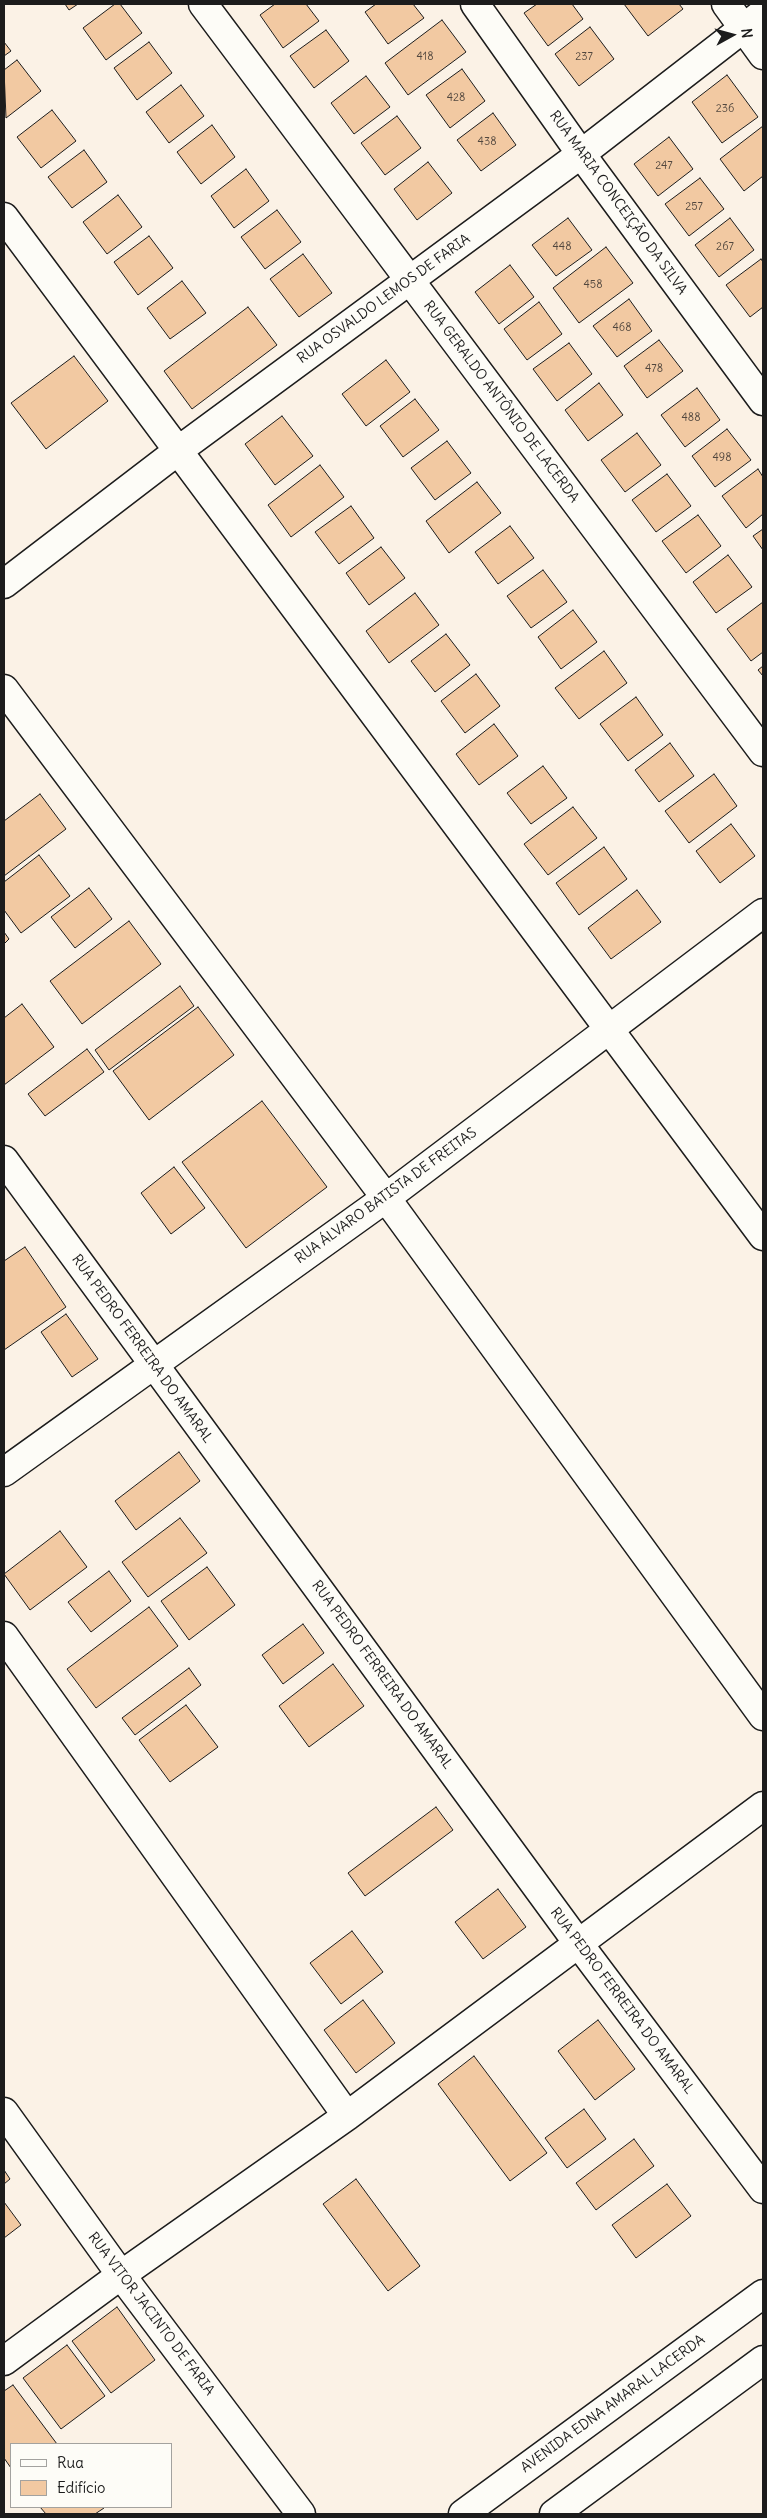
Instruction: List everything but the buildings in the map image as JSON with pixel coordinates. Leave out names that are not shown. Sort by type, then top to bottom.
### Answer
[{"type":"street","name":"RUA GERALDO ANTÔNIO DE LACERDA","points":[[203,4],[763,752]]},
{"type":"street","name":"RUA MARIA CONCEIÇÃO DA SILVA","points":[[475,4],[581,154],[763,401]]},
{"type":"street","points":[[726,4],[753,21],[763,55]]},
{"type":"street","name":"RUA OSVALDO LEMOS DE FARIA","points":[[4,584],[179,450],[581,154],[753,21]]},
{"type":"street","points":[[4,217],[763,1236]]},
{"type":"street","points":[[4,689],[386,1198],[763,1716]]},
{"type":"street","name":"RUA ÁLVARO BATISTA DE FREITAS","points":[[4,1472],[386,1198],[763,913]]},
{"type":"street","name":"RUA PEDRO FERREIRA DO AMARAL","points":[[4,1160],[578,1943],[763,2189]]},
{"type":"street","points":[[4,1636],[347,2116]]},
{"type":"street","points":[[4,2361],[121,2275],[347,2116],[763,1806]]},
{"type":"street","name":"RUA VITOR JACINTO DE FARIA","points":[[4,2112],[121,2275],[301,2514]]},
{"type":"street","name":"AVENIDA EDNA AMARAL LACERDA","points":[[463,2514],[763,2294]]},
{"type":"street","points":[[554,2514],[763,2360]]}]
